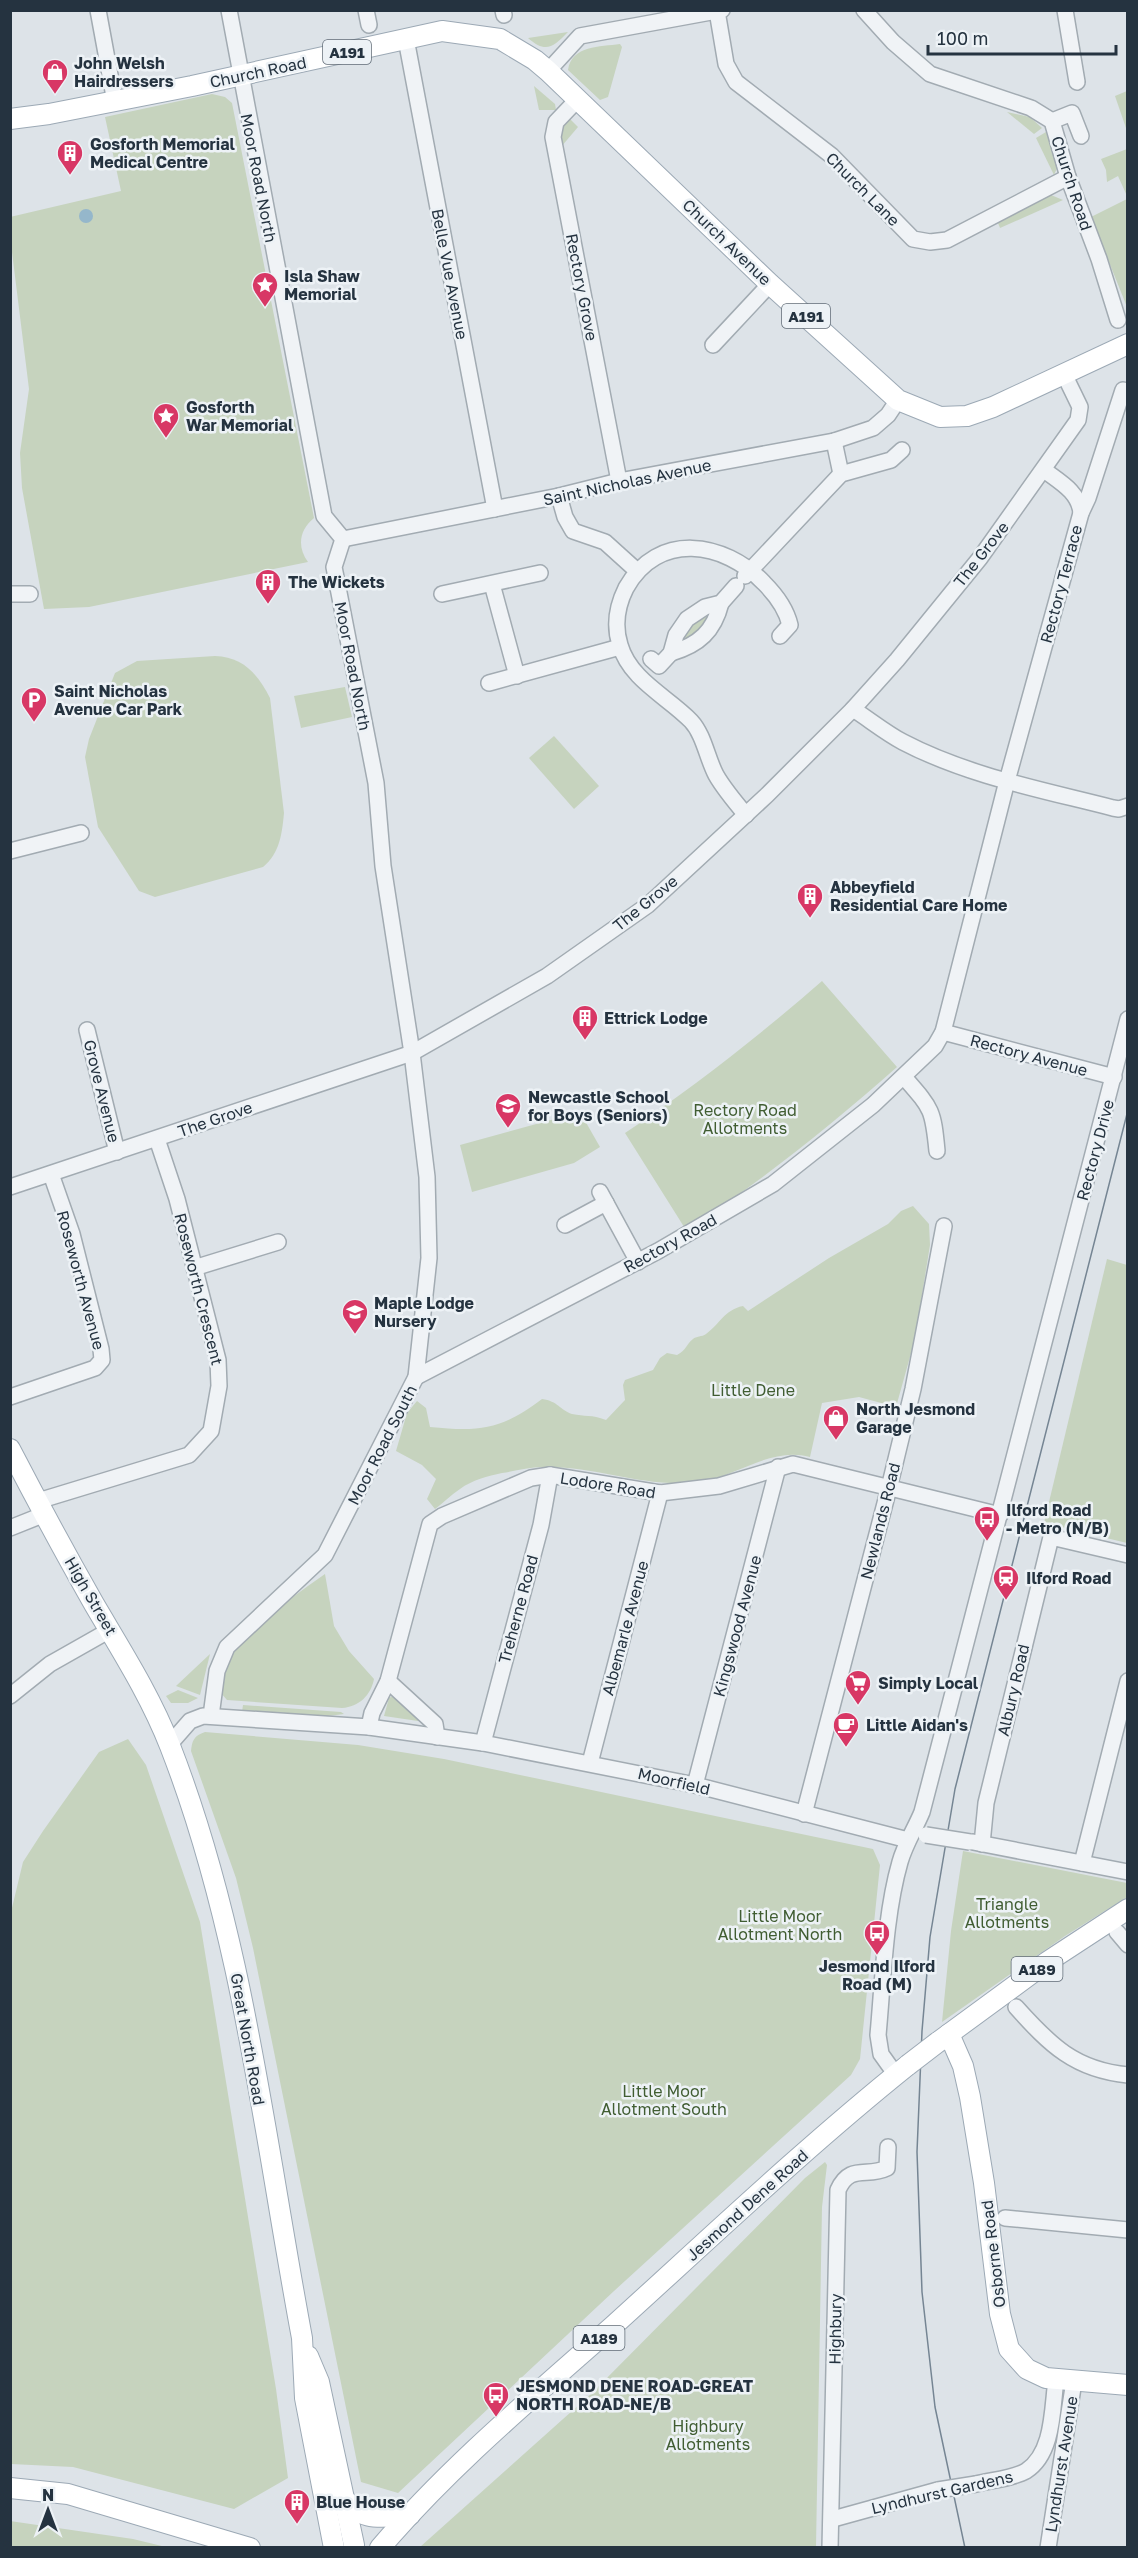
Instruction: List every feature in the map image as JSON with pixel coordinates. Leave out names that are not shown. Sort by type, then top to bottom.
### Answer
[{"type":"main road","name":"Church Road","points":[[10,119],[115,102],[442,31],[500,39],[542,65]]},
{"type":"main road","name":"Church Avenue","points":[[542,65],[770,284],[898,400],[940,417],[967,416],[993,407],[1128,344]]},
{"type":"main road","name":"High Street","points":[[10,1449],[152,1704],[169,1745]]},
{"type":"main road","name":"Great North Road","points":[[169,1745],[207,1856],[236,1973],[302,2338],[305,2398],[349,2547]]},
{"type":"main road","name":"Jesmond Dene Road","points":[[349,2547],[386,2540],[574,2360],[810,2148],[902,2070],[1047,1962],[1128,1909]]},
{"type":"main road","name":"Osborne Road","points":[[944,2038],[963,2066],[970,2097],[1005,2340],[1014,2355],[1028,2369],[1065,2380],[1128,2385]]},
{"type":"main road","name":"Great North Road","points":[[302,2338],[318,2382],[342,2496],[349,2547]]},
{"type":"main road","points":[[10,2488],[68,2494],[250,2547]]},
{"type":"main road","points":[[342,2496],[354,2511],[362,2514],[383,2517],[410,2515]]},
{"type":"street","points":[[98,10],[115,102]]},
{"type":"street","name":"Moor Road North","points":[[229,10],[324,516],[343,539],[333,567],[376,783],[382,866],[412,1053]]},
{"type":"street","points":[[1065,10],[1077,82]]},
{"type":"street","points":[[542,65],[580,36],[636,18],[720,11]]},
{"type":"street","name":"Church Lane","points":[[720,11],[726,64],[736,82],[832,156],[913,239],[930,243],[947,240],[1068,177]]},
{"type":"street","name":"Church Road","points":[[865,11],[893,42],[930,74],[1031,108],[1052,121],[1068,177],[1099,259],[1118,320]]},
{"type":"street","name":"Belle Vue Avenue","points":[[406,39],[495,509]]},
{"type":"street","name":"Rectory Grove","points":[[577,100],[556,122],[553,137],[619,482]]},
{"type":"street","points":[[1052,121],[1072,113],[1081,136]]},
{"type":"street","points":[[713,345],[770,284]]},
{"type":"street","name":"The Grove","points":[[10,1187],[412,1053],[547,976],[648,905],[746,815],[853,709],[980,558],[1078,420],[1080,407],[1064,374]]},
{"type":"street","name":"Rectory Terrace","points":[[1007,781],[1081,513],[1123,390]]},
{"type":"street","name":"Saint Nicholas Avenue","points":[[343,539],[619,482],[834,441],[873,428],[888,415],[898,400]]},
{"type":"street","points":[[834,441],[841,474]]},
{"type":"street","points":[[644,681],[650,665],[671,653],[688,648],[705,637],[717,618],[721,603],[841,474],[891,460],[902,450]]},
{"type":"street","points":[[1044,470],[1075,494],[1080,503],[1081,513]]},
{"type":"street","points":[[559,496],[565,517],[573,531],[605,542],[636,570]]},
{"type":"street","points":[[620,647],[615,624],[622,597],[636,570],[676,550],[697,548],[721,552],[744,577],[771,590],[788,613],[790,625],[780,636]]},
{"type":"street","points":[[442,594],[540,573]]},
{"type":"street","points":[[492,584],[517,676]]},
{"type":"street","points":[[10,594],[30,594]]},
{"type":"street","points":[[671,653],[676,635],[687,619],[705,607],[721,603]]},
{"type":"street","points":[[489,683],[620,647],[650,665]]},
{"type":"street","points":[[644,681],[650,665]]},
{"type":"street","points":[[644,681],[662,693],[693,724],[717,776],[746,815]]},
{"type":"street","points":[[853,709],[903,742],[959,766],[1007,781],[1119,809],[1128,806]]},
{"type":"street","name":"Rectory Road","points":[[416,1377],[638,1262],[774,1184],[904,1077],[935,1046],[943,1032],[1007,781]]},
{"type":"street","points":[[10,852],[81,833]]},
{"type":"street","name":"Rectory Drive","points":[[1000,1515],[1128,1020]]},
{"type":"street","name":"Grove Avenue","points":[[87,1030],[117,1152]]},
{"type":"street","name":"Rectory Avenue","points":[[943,1032],[1114,1077]]},
{"type":"street","name":"Moor Road South","points":[[211,1716],[217,1671],[227,1647],[242,1630],[325,1555],[416,1377],[429,1258],[427,1177],[412,1053]]},
{"type":"street","points":[[904,1077],[929,1106],[933,1117],[937,1151]]},
{"type":"street","name":"Roseworth Crescent","points":[[10,1528],[41,1508],[189,1455],[211,1431],[219,1386],[219,1360],[177,1199],[157,1139]]},
{"type":"street","name":"Roseworth Avenue","points":[[10,1397],[95,1368],[102,1360],[72,1234],[51,1174]]},
{"type":"street","points":[[565,1225],[603,1197],[638,1262]]},
{"type":"street","name":"Newlands Road","points":[[804,1814],[913,1389],[944,1226]]},
{"type":"street","points":[[194,1268],[278,1242]]},
{"type":"street","name":"Lodore Road","points":[[369,1727],[372,1713],[388,1681],[430,1524],[442,1516],[531,1478],[550,1475],[660,1493],[719,1486],[793,1464],[1000,1515]]},
{"type":"street","name":"Kingswood Avenue","points":[[695,1785],[778,1467]]},
{"type":"street","name":"Treherne Road","points":[[483,1743],[541,1525],[550,1475]]},
{"type":"street","name":"Albemarle Avenue","points":[[590,1763],[660,1493]]},
{"type":"street","points":[[902,2070],[881,2055],[878,2035],[891,1914],[899,1864],[915,1836],[922,1812],[1000,1515]]},
{"type":"street","name":"Albury Road","points":[[976,1843],[1051,1537],[1128,1555]]},
{"type":"street","points":[[10,1696],[50,1664],[110,1630]]},
{"type":"street","points":[[388,1681],[435,1724],[437,1737]]},
{"type":"street","points":[[1082,1863],[1128,1681]]},
{"type":"street","name":"Moorfield","points":[[169,1745],[190,1721],[198,1716],[369,1727],[483,1743],[590,1763],[695,1785],[804,1814],[915,1836],[976,1843],[1128,1872]]},
{"type":"street","points":[[1117,1932],[1128,1946]]},
{"type":"street","points":[[1016,2007],[1044,2039],[1064,2055],[1101,2071],[1128,2075]]},
{"type":"street","name":"Highbury","points":[[830,2547],[833,2520],[838,2190],[846,2177],[852,2174],[887,2168],[888,2147]]},
{"type":"street","points":[[1005,2218],[1128,2230]]},
{"type":"street","name":"Lyndhurst Gardens","points":[[833,2520],[938,2490],[976,2484],[1025,2471],[1041,2456],[1065,2380]]},
{"type":"street","name":"Lyndhurst Avenue","points":[[1048,2547],[1065,2380]]},
{"type":"green space","points":[[568,32],[549,47],[540,46],[528,38]]},
{"type":"green space","points":[[620,44],[622,47],[608,97],[600,100],[568,70],[575,56],[581,52],[596,47]]},
{"type":"green space","points":[[534,86],[555,104],[556,110],[539,110]]},
{"type":"green space","points":[[1128,91],[1127,131],[1115,96]]},
{"type":"green space","points":[[212,94],[225,97],[232,103],[314,518],[305,528],[301,539],[302,550],[308,562],[89,607],[44,609],[22,488],[20,453],[29,389],[11,244],[10,217],[121,191],[105,117]]},
{"type":"green space","points":[[1007,112],[1030,117],[1042,128],[1034,134]]},
{"type":"green space","points":[[570,119],[578,127],[561,147],[559,127]]},
{"type":"green space","points":[[1046,132],[1058,166],[1054,175],[1036,138]]},
{"type":"green space","points":[[1128,149],[1127,196],[1118,176],[1107,182],[1106,170],[1101,159]]},
{"type":"green space","points":[[1051,195],[1063,200],[1000,228],[998,223]]},
{"type":"green space","points":[[1127,199],[1127,307],[1091,217]]},
{"type":"green space","points":[[710,608],[711,623],[681,646],[680,634]]},
{"type":"green space","points":[[215,656],[234,660],[249,668],[270,698],[284,813],[281,835],[277,849],[263,867],[155,897],[139,891],[98,827],[85,757],[89,739],[115,673],[137,661]]},
{"type":"green space","points":[[345,687],[352,717],[301,728],[294,696]]},
{"type":"green space","points":[[554,736],[599,786],[574,809],[529,758]]},
{"type":"green space","name":"Rectory Road Allotments","points":[[822,981],[897,1067],[794,1153],[741,1193],[686,1230],[625,1133],[726,1060]]},
{"type":"green space","points":[[580,1112],[600,1147],[574,1163],[472,1192],[460,1145]]},
{"type":"green space","name":"Little Dene","points":[[913,1206],[929,1224],[930,1245],[915,1339],[896,1407],[859,1397],[822,1403],[810,1457],[781,1456],[711,1479],[677,1483],[562,1467],[533,1468],[497,1474],[475,1481],[457,1491],[435,1509],[427,1499],[436,1479],[422,1465],[396,1451],[407,1413],[417,1401],[426,1408],[430,1427],[477,1429],[489,1427],[514,1417],[542,1399],[572,1414],[606,1420],[625,1400],[623,1385],[625,1380],[653,1370],[660,1358],[667,1353],[677,1355],[693,1339],[706,1334],[731,1311],[743,1306],[748,1311],[829,1258],[888,1224],[901,1211]]},
{"type":"green space","points":[[1107,1259],[1127,1265],[1127,1543],[1044,1523]]},
{"type":"green space","points":[[325,1574],[334,1626],[349,1651],[374,1679],[367,1695],[359,1703],[342,1708],[227,1700],[220,1692],[223,1674],[231,1656],[243,1640],[276,1610]]},
{"type":"green space","points":[[210,1654],[200,1695],[176,1686]]},
{"type":"green space","points":[[178,1690],[198,1698],[188,1703],[171,1703],[166,1696]]},
{"type":"green space","points":[[393,1696],[418,1721],[384,1716],[389,1698]]},
{"type":"green space","points":[[243,1705],[344,1714],[320,1717],[242,1712]]},
{"type":"green space","points":[[205,1732],[358,1745],[444,1759],[873,1849],[880,1865],[860,2059],[851,2075],[614,2291],[398,2493],[361,2482],[253,1948],[236,1878],[191,1751],[194,1739]]},
{"type":"green space","points":[[128,1739],[146,1765],[200,1922],[276,2389],[288,2478],[234,2509],[73,2467],[11,2464],[11,1912],[23,1862],[43,1831],[99,1752]]},
{"type":"green space","name":"Triangle Allotments","points":[[963,1851],[1127,1883],[1127,1897],[1065,1936],[942,2022],[951,1931]]},
{"type":"green space","name":"Highbury Allotments","points":[[825,2162],[827,2165],[822,2207],[816,2547],[420,2547],[591,2394],[805,2178]]},
{"type":"green space","points":[[10,2521],[133,2539],[166,2547],[11,2547]]},
{"type":"water","points":[[86,209],[91,211],[93,216],[91,221],[86,223],[81,221],[79,216],[81,211]]},
{"type":"tram line","points":[[965,2548],[935,2407],[922,2292],[917,2152],[922,2031],[930,1937],[955,1789],[1128,1110]]},
{"type":"place","name":"John Welsh Hairdressers","points":[[55,95]]},
{"type":"place","name":"Gosforth Memorial Medical Centre","points":[[70,176]]},
{"type":"place","name":"Isla Shaw Memorial","points":[[265,308]]},
{"type":"place","name":"Gosforth War Memorial","points":[[166,439]]},
{"type":"place","name":"The Wickets","points":[[268,605]]},
{"type":"place","name":"Saint Nicholas Avenue Car Park","points":[[34,723]]},
{"type":"place","name":"Abbeyfield Residential Care Home","points":[[810,919]]},
{"type":"place","name":"Ettrick Lodge","points":[[585,1041]]},
{"type":"place","name":"Newcastle School for Boys (Seniors)","points":[[508,1129]]},
{"type":"place","name":"Maple Lodge Nursery","points":[[355,1335]]},
{"type":"place","name":"North Jesmond Garage","points":[[836,1441]]},
{"type":"place","name":"Ilford Road - Metro (N/B)","points":[[987,1542]]},
{"type":"place","name":"Ilford Road","points":[[1006,1601]]},
{"type":"place","name":"Simply Local","points":[[858,1706]]},
{"type":"place","name":"Little Aidan's","points":[[846,1748]]},
{"type":"place","name":"Jesmond Ilford Road (M)","points":[[877,1956]]},
{"type":"place","name":"JESMOND DENE ROAD-GREAT NORTH ROAD-NE/B","points":[[496,2418]]},
{"type":"place","name":"Blue House","points":[[297,2525]]},
{"type":"park label","name":"Little Moor Allotment North","points":[[780,1925]]},
{"type":"park label","name":"Little Moor Allotment South","points":[[664,2100]]}]
